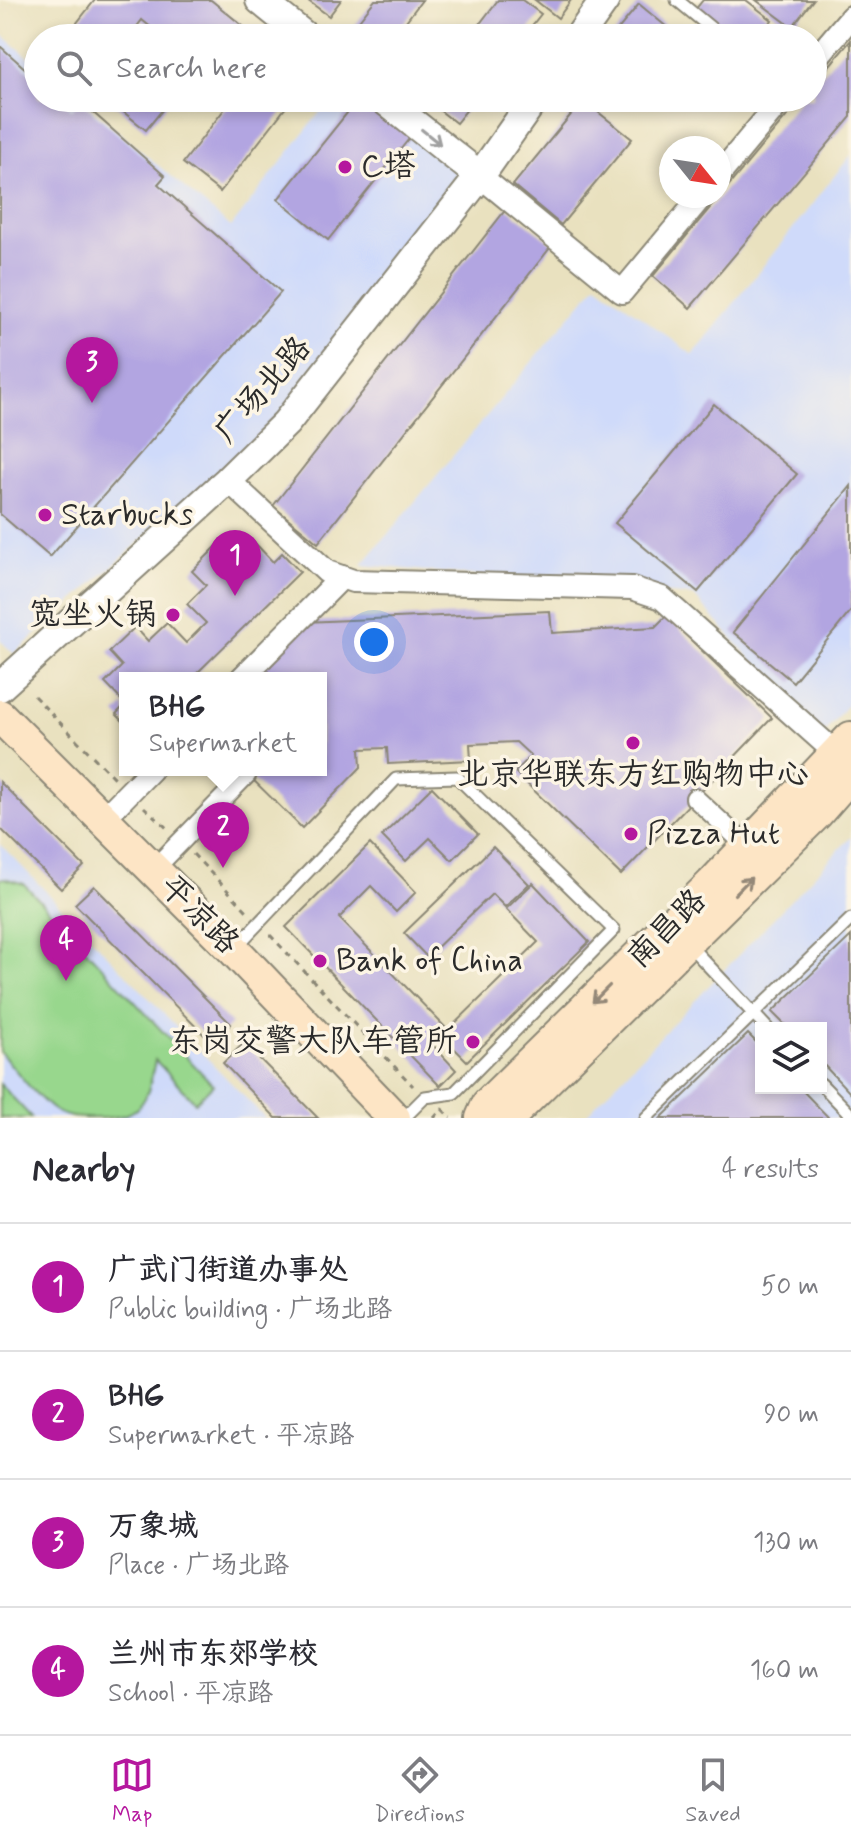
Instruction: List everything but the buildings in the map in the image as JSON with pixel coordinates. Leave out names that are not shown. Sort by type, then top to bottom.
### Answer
[{"type":"main road","name":"平凉路","points":[[0,716],[234,950],[394,1118]]},
{"type":"main road","name":"南昌路","points":[[482,1118],[488,1104],[748,847],[846,755]]},
{"type":"main road","name":"南昌路","points":[[508,1118],[817,813],[846,755]]},
{"type":"street","points":[[260,0],[290,24]]},
{"type":"street","points":[[588,24],[605,0]]},
{"type":"street","points":[[827,45],[851,17]]},
{"type":"street","points":[[400,112],[622,292],[692,208]]},
{"type":"street","name":"广场北路","points":[[0,687],[228,480],[286,423],[480,176],[525,112]]},
{"type":"street","points":[[731,161],[771,112]]},
{"type":"street","points":[[228,480],[327,572],[353,581],[632,588],[662,598],[846,755]]},
{"type":"street","points":[[248,672],[342,577]]},
{"type":"street","points":[[103,819],[145,776]]},
{"type":"street","points":[[153,870],[245,776]]},
{"type":"street","points":[[695,798],[748,847]]},
{"type":"lane","points":[[677,0],[706,24]]},
{"type":"lane","points":[[234,950],[396,779],[457,777],[614,930],[454,1093],[429,1097],[404,1118]]},
{"type":"lane","points":[[646,1118],[851,919]]},
{"type":"lane","points":[[687,942],[761,1022]]},
{"type":"lane","points":[[827,1090],[851,1115]]},
{"type":"path","points":[[34,696],[128,793],[181,841],[411,1085],[429,1097]]},
{"type":"path","points":[[434,1118],[442,1109],[451,1118]]},
{"type":"shaded area","points":[[0,33],[24,53],[24,112],[95,112],[231,227],[320,112],[393,112],[462,167],[279,418],[14,654],[0,640]]},
{"type":"shaded area","points":[[851,155],[851,700],[821,737],[694,596],[362,565],[597,284],[693,355]]},
{"type":"shaded area","points":[[851,837],[851,1118],[583,1118]]},
{"type":"shaded area","points":[[0,844],[265,1118],[0,1118]]},
{"type":"green space","points":[[0,879],[24,884],[213,1085],[195,1102],[155,1060],[145,1099],[132,1112],[122,1115],[92,1118],[65,1116],[51,1108],[24,1081],[0,1052]]},
{"type":"green space","points":[[0,1084],[32,1118],[0,1118]]},
{"type":"place","name":"C塔","points":[[345,167]]},
{"type":"place","name":"万象城","points":[[92,403]]},
{"type":"place","name":"Starbucks","points":[[45,515]]},
{"type":"place","name":"广武门街道办事处","points":[[235,596]]},
{"type":"place","name":"宽坐火锅","points":[[173,615]]},
{"type":"place","name":"北京华联东方红购物中心","points":[[633,743]]},
{"type":"place","name":"Pizza Hut","points":[[631,834]]},
{"type":"place","name":"BHG","points":[[223,868]]},
{"type":"place","name":"Bank of China","points":[[320,961]]},
{"type":"place","name":"兰州市东郊学校","points":[[66,981]]},
{"type":"place","name":"东岗交警大队车管所","points":[[473,1042]]}]
